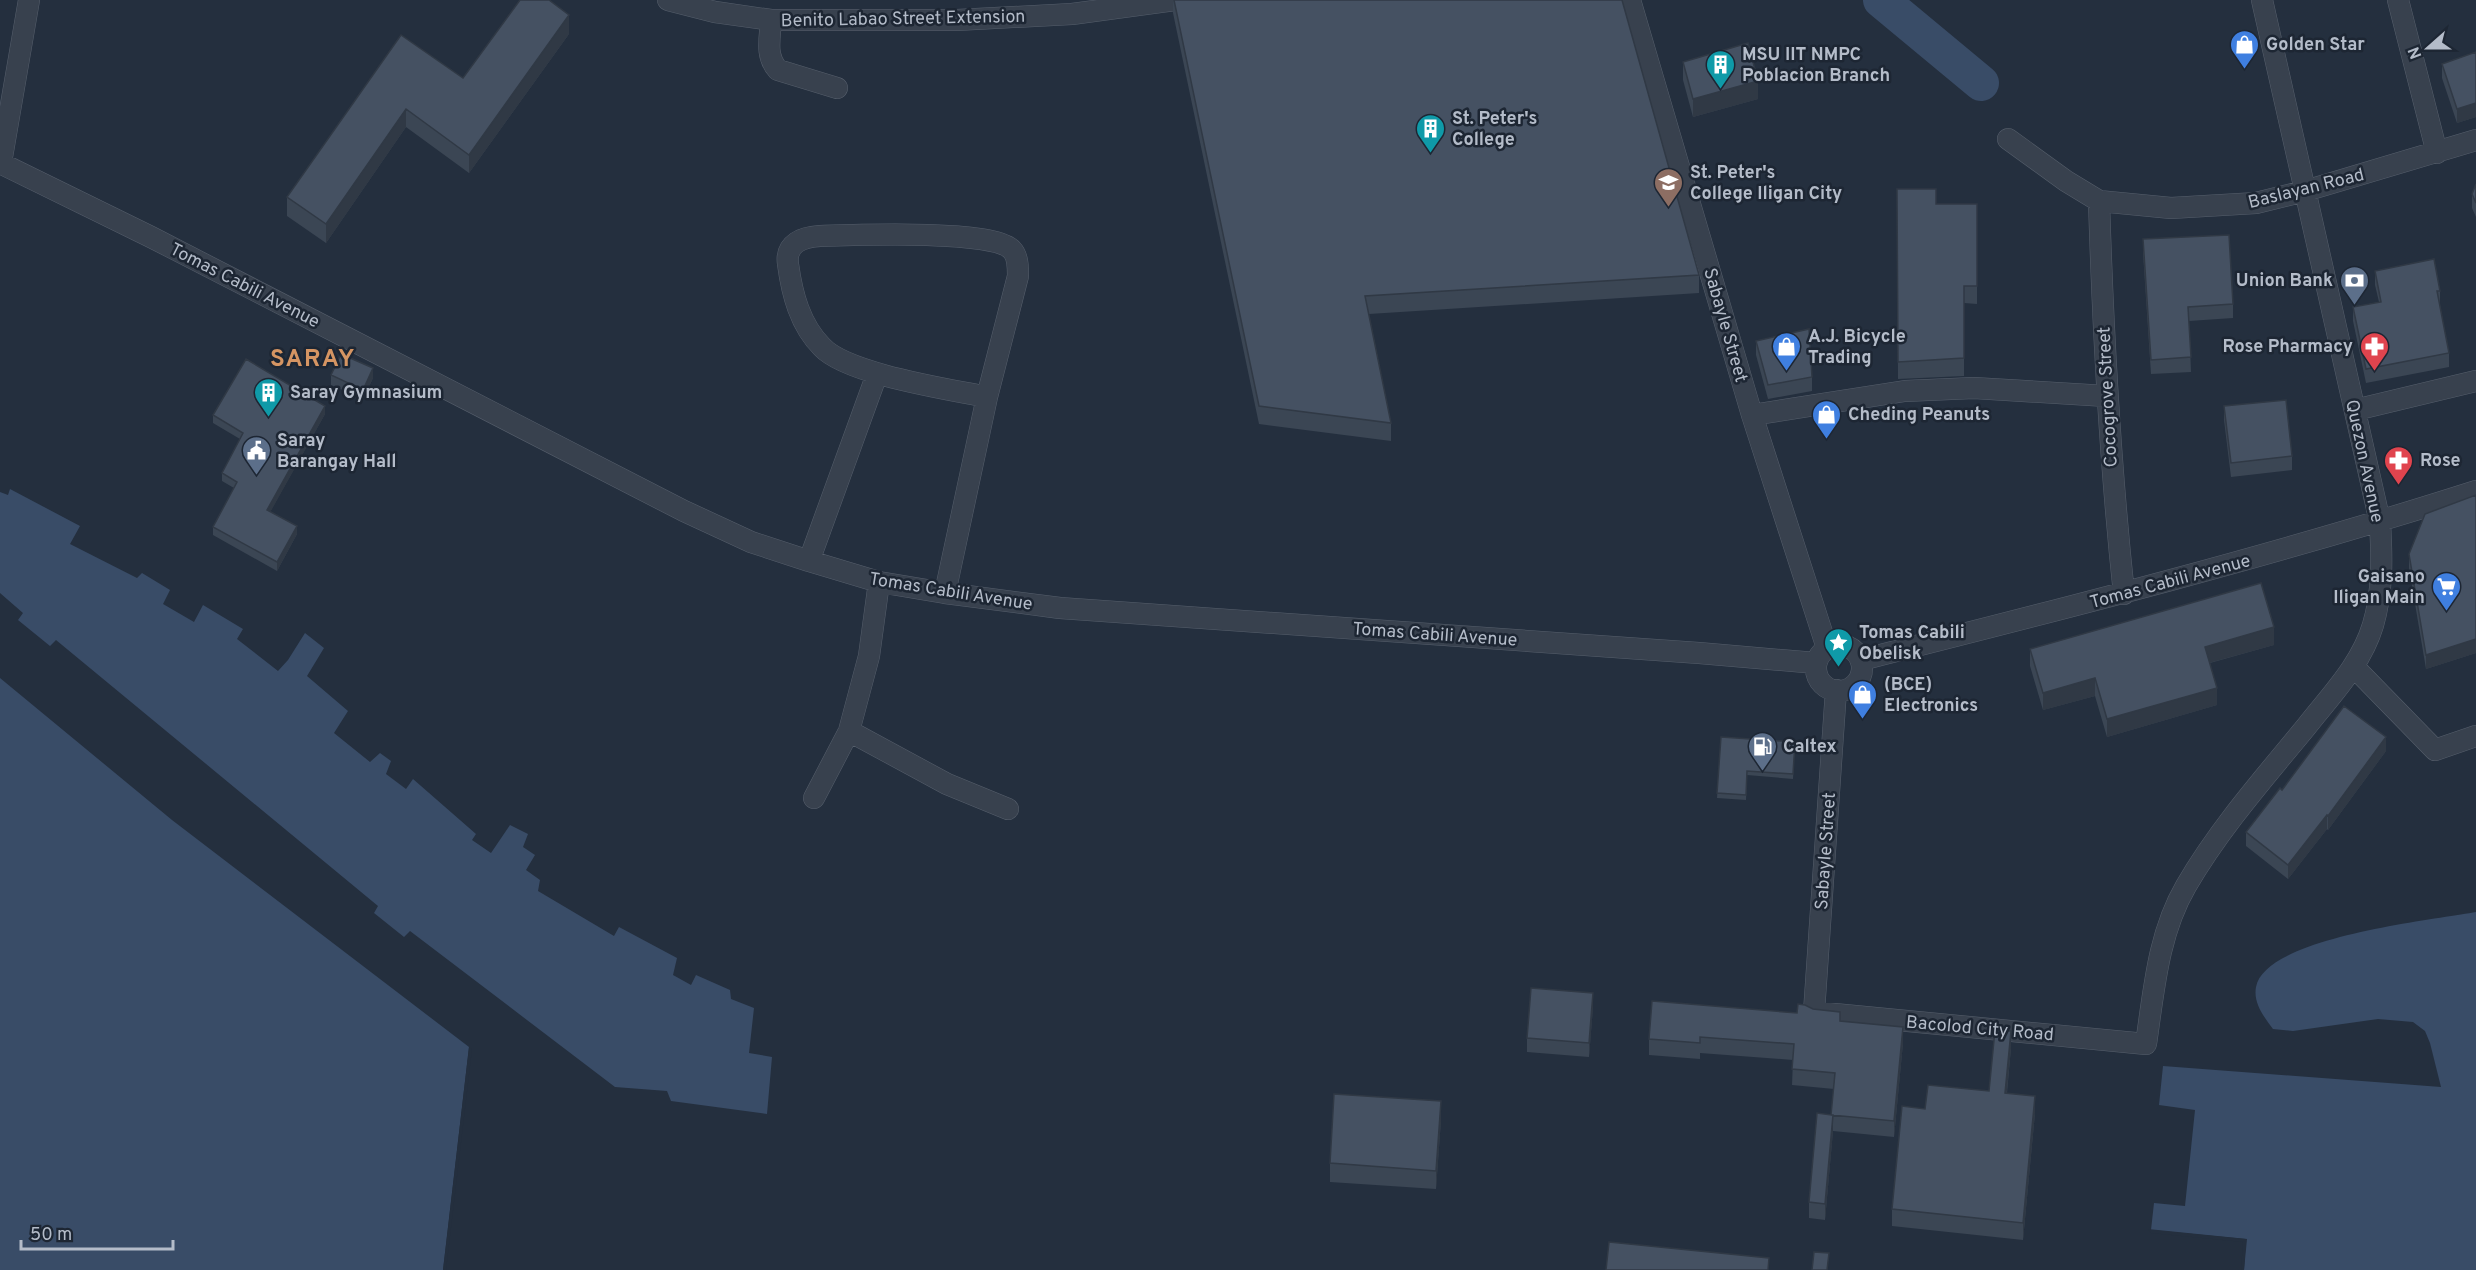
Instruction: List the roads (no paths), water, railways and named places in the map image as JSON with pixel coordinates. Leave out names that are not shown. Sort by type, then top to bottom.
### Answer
[{"type":"street","points":[[0,163],[29,0]]},
{"type":"street","name":"Benito Labao Street Extension","points":[[668,0],[716,12],[771,20],[957,20],[1072,14],[1175,0]]},
{"type":"street","name":"Sabayle Street","points":[[1630,0],[1822,656]]},
{"type":"street","name":"Quezon Avenue","points":[[2146,1044],[2160,954],[2170,919],[2185,887],[2228,823],[2354,667],[2373,626],[2382,575],[2380,522],[2262,0]]},
{"type":"street","points":[[2398,0],[2437,153]]},
{"type":"street","points":[[771,20],[769,53],[772,63],[778,70],[837,88]]},
{"type":"street","name":"Baslayan Road","points":[[2008,139],[2066,181],[2099,201],[2170,208],[2256,203],[2305,191],[2476,140]]},
{"type":"street","name":"Tomas Cabili Avenue","points":[[0,163],[151,237],[684,511],[751,542],[879,582],[1060,608],[1699,653],[1822,656]]},
{"type":"street","name":"Cocogrove Street","points":[[2099,201],[2106,396],[2124,594]]},
{"type":"street","points":[[945,593],[987,397],[1018,276],[1018,265],[1012,250],[1003,243],[938,234],[820,236],[805,237],[794,243],[787,257],[791,288],[806,328],[823,349],[844,361],[877,374],[987,397]]},
{"type":"street","points":[[808,561],[877,374]]},
{"type":"street","points":[[2355,410],[2476,381]]},
{"type":"street","points":[[1752,415],[1905,391],[1974,388],[2106,396]]},
{"type":"street","name":"Tomas Cabili Avenue","points":[[1861,660],[2124,594],[2380,522],[2476,491]]},
{"type":"street","points":[[814,798],[849,730],[869,656],[879,582]]},
{"type":"street","points":[[1840,644],[1853,649],[1861,660],[1861,674],[1849,689],[1836,690],[1821,681],[1816,670],[1822,656],[1840,644]]},
{"type":"street","points":[[2354,667],[2435,750],[2476,736]]},
{"type":"street","name":"Sabayle Street","points":[[1814,1012],[1836,690]]},
{"type":"street","points":[[849,730],[947,784],[1008,809]]},
{"type":"street","name":"Bacolod City Road","points":[[1814,1012],[2146,1044]]},
{"type":"water","points":[[10,489],[80,526],[70,544],[137,578],[142,573],[170,590],[163,604],[194,622],[203,605],[243,629],[237,639],[278,671],[305,633],[324,648],[307,676],[348,711],[334,733],[370,762],[380,753],[391,761],[386,774],[406,789],[413,779],[476,834],[472,840],[491,853],[510,825],[528,834],[523,847],[535,855],[526,870],[540,880],[538,891],[614,936],[619,927],[677,958],[673,975],[691,985],[696,975],[730,990],[731,999],[754,1008],[749,1053],[772,1057],[767,1114],[671,1101],[667,1091],[615,1087],[410,931],[404,937],[374,913],[378,906],[56,640],[50,646],[18,620],[23,613],[0,593],[0,492],[8,495]]},
{"type":"water","points":[[0,678],[172,820],[469,1047],[443,1270],[0,1270]]},
{"type":"water","points":[[2476,912],[2476,1270],[2244,1270],[2246,1239],[2151,1230],[2154,1203],[2185,1206],[2195,1110],[2159,1105],[2163,1066],[2441,1087],[2425,1031],[2413,1022],[2378,1019],[2293,1031],[2273,1029],[2258,1004],[2256,987],[2266,970],[2288,955],[2318,943],[2390,926]]},
{"type":"waterway","points":[[1881,0],[1981,83]]},
{"type":"place","name":"Golden Star","points":[[2245,70]]},
{"type":"place","name":"MSU IIT NMPC Poblacion Branch","points":[[1721,90]]},
{"type":"place","name":"St. Peter's College","points":[[1431,154]]},
{"type":"place","name":"St. Peter's College Iligan City","points":[[1669,208]]},
{"type":"place","name":"Union Bank","points":[[2354,306]]},
{"type":"place","name":"A.J. Bicycle Trading","points":[[1787,372]]},
{"type":"place","name":"Rose Pharmacy","points":[[2374,372]]},
{"type":"place","name":"Saray Gymnasium","points":[[269,418]]},
{"type":"place","name":"Cheding Peanuts","points":[[1827,440]]},
{"type":"place","name":"Saray Barangay Hall","points":[[256,476]]},
{"type":"place","name":"Rose","points":[[2399,486]]},
{"type":"place","name":"Gaisano Iligan Main","points":[[2446,612]]},
{"type":"place","name":"Tomas Cabili Obelisk","points":[[1838,668]]},
{"type":"place","name":"(BCE) Electronics","points":[[1863,720]]},
{"type":"place","name":"Caltex","points":[[1762,772]]},
{"type":"district","name":"SARAY","points":[[313,358]]}]
